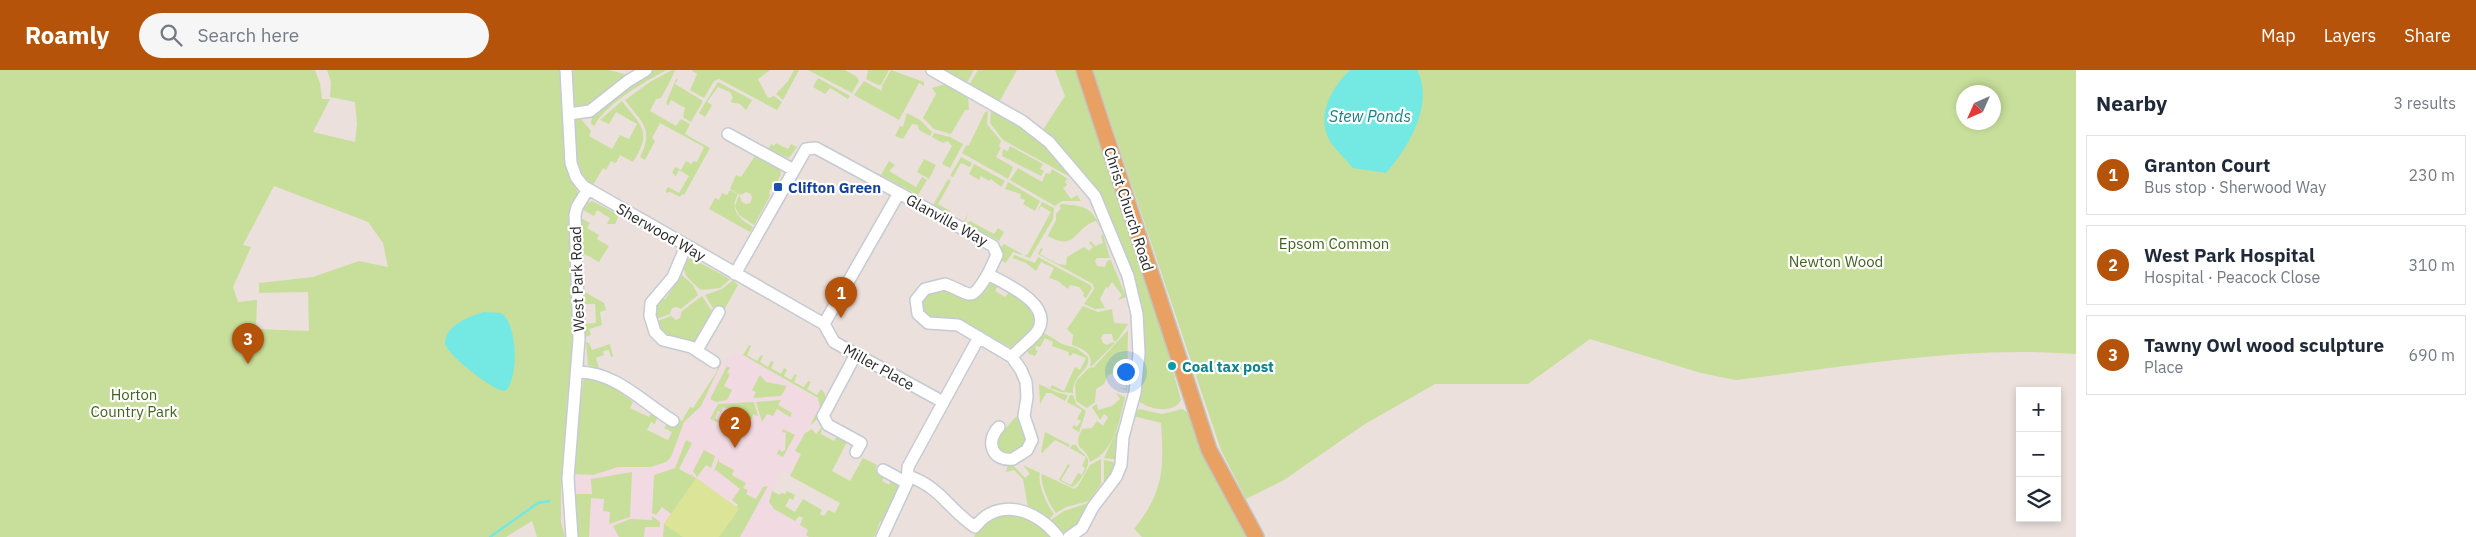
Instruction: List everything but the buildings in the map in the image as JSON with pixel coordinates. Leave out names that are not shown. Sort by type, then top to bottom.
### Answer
[{"type":"main road","name":"Christ Church Road","points":[[1084,70],[1174,349],[1209,450],[1252,531]]},
{"type":"street","points":[[566,70],[573,169],[577,179],[588,190]]},
{"type":"street","points":[[569,114],[590,112],[630,73],[646,70]]},
{"type":"street","points":[[932,70],[1022,121],[1053,146],[1095,196],[1113,234],[1130,282],[1137,319],[1138,353],[1135,392],[1123,438],[1121,465],[1116,477],[1093,507],[1082,528],[1069,537]]},
{"type":"street","points":[[728,134],[792,169]]},
{"type":"street","points":[[735,274],[803,151],[814,147],[898,193],[824,324]]},
{"type":"street","name":"Sherwood Way","points":[[588,190],[824,324]]},
{"type":"street","name":"West Park Road","points":[[572,537],[568,478],[578,372],[579,339],[575,215],[576,207],[588,190]]},
{"type":"street","name":"Glanville Way","points":[[898,193],[994,247],[996,257],[988,274],[977,292],[973,295],[966,295],[948,285],[940,284],[925,289],[916,300],[917,312],[926,322],[936,325],[955,324],[1012,357],[1021,370],[1026,382],[1027,399],[1024,416],[1032,440],[1028,449],[1013,459],[999,457],[993,449],[991,442],[993,435],[999,427]]},
{"type":"street","points":[[686,246],[673,277],[651,303],[649,311],[654,330],[660,338],[667,342],[685,345],[697,350],[714,362]]},
{"type":"street","points":[[988,274],[1030,300],[1040,314],[1037,332],[1012,357]]},
{"type":"street","points":[[697,350],[719,312]]},
{"type":"street","name":"Miller Place","points":[[824,324],[834,342],[943,402]]},
{"type":"street","points":[[882,537],[907,480],[908,467],[979,337]]},
{"type":"street","points":[[856,354],[823,416],[829,426],[861,443]]},
{"type":"street","points":[[578,372],[594,374],[620,383],[635,396],[673,420]]},
{"type":"street","points":[[884,470],[941,494],[973,532],[981,520],[997,511],[1014,509],[1041,518],[1058,537]]},
{"type":"shaded area","points":[[736,353],[743,355],[820,401],[819,409],[795,450],[801,454],[791,474],[783,470],[769,499],[772,507],[809,530],[806,535],[809,537],[565,537],[561,522],[562,469],[574,474],[593,475],[618,467],[651,467],[664,464],[671,457],[684,422],[699,402],[723,361]]},
{"type":"green space","name":"Horton Country Park","points":[[0,70],[315,70],[320,83],[322,99],[330,99],[313,132],[355,142],[357,124],[355,102],[330,97],[331,82],[327,70],[564,70],[567,166],[579,195],[570,216],[569,225],[575,311],[572,394],[568,397],[566,409],[570,414],[561,487],[561,522],[565,537],[537,537],[532,521],[506,537],[0,537]],"holes":[[[274,186],[368,222],[383,243],[388,267],[359,261],[313,277],[259,283],[259,293],[308,292],[309,331],[256,329],[257,300],[238,302],[233,287],[251,247],[243,245]]]},
{"type":"green space","points":[[572,70],[609,70],[628,75],[587,107],[575,108]]},
{"type":"green space","points":[[651,70],[667,70],[617,101],[600,117],[594,126],[591,124],[592,115]]},
{"type":"green space","points":[[675,70],[661,98],[656,99],[650,111],[676,126],[681,119],[690,124],[685,134],[710,148],[684,195],[682,194],[680,197],[670,192],[666,193],[666,190],[668,187],[679,193],[689,176],[679,170],[676,176],[672,173],[675,167],[681,170],[686,161],[691,164],[694,161],[697,162],[704,147],[660,123],[652,138],[655,141],[645,160],[640,157],[646,139],[644,126],[625,100],[650,82]]},
{"type":"green space","points":[[691,70],[770,70],[758,79],[768,98],[774,96],[782,102],[777,110],[719,79],[714,81],[704,98],[690,90],[697,74]]},
{"type":"green space","points":[[794,70],[799,70],[783,100],[776,94],[788,81]]},
{"type":"green space","points":[[808,70],[845,70],[857,77],[859,81],[852,93]]},
{"type":"green space","points":[[868,70],[889,70],[881,85],[878,85],[866,79]]},
{"type":"green space","points":[[891,70],[924,82],[924,86],[919,83],[899,120],[854,95],[864,81],[882,91],[882,86]]},
{"type":"green space","points":[[936,70],[974,70],[965,86]]},
{"type":"green space","points":[[978,70],[1017,70],[998,104],[968,87]]},
{"type":"green space","points":[[1055,70],[1078,70],[1141,254],[1181,400],[1173,407],[1161,409],[1149,407],[1139,401],[1141,336],[1144,332],[1138,302],[1113,229],[1042,131],[1065,96]]},
{"type":"green space","name":"Epsom Common","points":[[1093,70],[2076,70],[2076,354],[1991,352],[1948,355],[1735,380],[1701,373],[1590,339],[1528,384],[1435,384],[1365,424],[1284,480],[1246,499],[1221,450]]},
{"type":"green space","points":[[818,78],[850,96],[848,99],[830,88],[825,94],[813,87]]},
{"type":"green space","points":[[676,79],[678,79],[675,84],[703,101],[691,122],[683,117],[685,108],[671,100],[668,106],[666,103]]},
{"type":"green space","points":[[718,82],[752,100],[746,110],[740,104],[730,102],[733,98],[730,92],[718,87],[707,102],[712,105],[705,117],[699,113]]},
{"type":"green space","points":[[945,84],[968,97],[969,110],[965,110],[951,134],[934,129],[923,118],[936,94],[932,88]]},
{"type":"green space","points":[[622,101],[642,129],[643,136],[639,152],[633,162],[620,155],[616,163],[611,161],[606,170],[603,168],[593,185],[581,172],[578,163],[575,118],[581,119],[591,131],[589,136],[612,149],[620,135],[629,139],[637,124],[616,112],[609,124],[600,120]]},
{"type":"green space","points":[[991,109],[1025,126],[1074,175],[1070,177],[1003,140],[990,123]]},
{"type":"green space","points":[[988,111],[987,124],[1001,141],[999,146],[1001,148],[996,157],[1013,167],[1008,179],[962,153],[966,146],[969,145],[985,112]]},
{"type":"green space","points":[[907,113],[920,120],[932,132],[930,136],[919,130],[918,125],[912,124],[903,139],[895,136],[900,126],[903,127]]},
{"type":"green space","points":[[934,133],[950,137],[963,144],[950,168],[942,164],[952,146],[948,141],[943,143],[932,137]]},
{"type":"green space","points":[[776,143],[788,149],[791,144],[797,147],[789,158],[765,149],[766,147],[769,148],[771,144],[774,146]]},
{"type":"green space","points":[[1010,146],[1043,164],[1040,169],[1044,171],[1041,176],[1002,156],[1003,149],[1008,151]]},
{"type":"green space","points":[[755,156],[769,161],[768,163],[780,170],[781,174],[769,192],[770,196],[754,225],[739,215],[735,206],[739,195],[742,202],[750,203],[751,194],[746,192],[741,195],[730,189],[736,175],[741,177]]},
{"type":"green space","points":[[961,157],[972,163],[970,167],[961,163],[953,177],[949,177]]},
{"type":"green space","points":[[924,159],[936,165],[929,179],[917,172]]},
{"type":"green space","points":[[889,161],[895,165],[889,171],[916,187],[922,177],[927,180],[918,195],[881,175]]},
{"type":"green space","points":[[974,164],[1005,181],[1001,187],[991,179],[989,181],[981,176],[979,180],[969,174]]},
{"type":"green space","points":[[1018,168],[1042,182],[1046,173],[1050,174],[1052,169],[1068,179],[1065,181],[1067,185],[1063,188],[1071,199],[1077,195],[1081,201],[1062,201],[1055,206],[1010,180]]},
{"type":"green space","points":[[948,179],[951,181],[938,204],[950,211],[949,214],[933,205]]},
{"type":"green space","points":[[1008,182],[1040,201],[1035,211],[1023,204],[1025,200],[1020,198],[1021,194],[1005,189]]},
{"type":"green space","points":[[730,190],[738,194],[735,199],[735,209],[743,221],[753,227],[750,232],[709,209],[715,198],[719,200],[722,193],[727,195]]},
{"type":"green space","points":[[592,201],[619,215],[615,224],[607,224],[610,218],[597,210],[594,216],[583,210]]},
{"type":"green space","points":[[1042,202],[1054,208],[1053,219],[1030,258],[1024,256],[1028,254],[1051,212],[1041,206],[1037,212]]},
{"type":"green space","points":[[1061,204],[1086,209],[1098,221],[1101,229],[1096,221],[1089,224],[1070,240],[1057,240],[1048,236],[1045,241],[1056,220],[1056,214],[1061,208],[1059,206]]},
{"type":"green space","points":[[968,214],[965,222],[967,223],[970,221],[994,234],[998,228],[1004,232],[999,241],[963,222]]},
{"type":"green space","points":[[581,218],[590,223],[587,228],[599,235],[597,239],[609,246],[599,262],[581,252]]},
{"type":"green space","points":[[1103,234],[1110,258],[1097,258],[1095,261],[1097,266],[1105,267],[1107,261],[1111,260],[1126,297],[1118,300],[1122,295],[1112,282],[1108,288],[1106,287],[1100,299],[1105,308],[1095,309],[1084,304],[1094,289],[1093,284],[1038,254],[1041,248],[1043,249],[1040,254],[1058,264],[1066,265],[1067,257],[1084,247],[1089,251],[1093,247],[1089,243],[1091,241],[1095,246],[1103,243],[1101,236]]},
{"type":"green space","points":[[1004,244],[1022,255],[1013,252],[1006,263],[999,259],[999,249]]},
{"type":"green space","points":[[1014,255],[1035,263],[1038,257],[1090,285],[1092,288],[1086,298],[1079,287],[1070,285],[1068,289],[1058,281],[1049,278],[1054,268],[1041,262],[1036,271],[1026,263],[1013,258]]},
{"type":"green space","points":[[685,258],[687,260],[691,258],[730,279],[720,288],[701,290],[689,279],[685,272]]},
{"type":"green space","points":[[682,275],[693,285],[698,295],[681,309],[677,307],[672,308],[670,314],[654,320],[652,311],[659,299],[665,299]]},
{"type":"green space","points":[[733,280],[738,285],[723,312],[714,310],[705,295],[722,289]]},
{"type":"green space","points":[[988,281],[999,284],[995,291],[1005,297],[1010,291],[1030,307],[1034,313],[1035,325],[1012,348],[990,337],[932,321],[920,308],[923,294],[943,288],[963,297]]},
{"type":"green space","points":[[583,291],[604,303],[606,310],[600,312],[602,325],[589,329],[591,335],[585,337],[585,324],[596,323],[595,304],[584,304]]},
{"type":"green space","points":[[702,296],[714,314],[695,342],[664,337],[655,322],[671,316],[676,320],[680,318],[682,311]]},
{"type":"green space","points":[[1083,306],[1098,312],[1112,309],[1114,323],[1128,324],[1116,342],[1113,340],[1112,334],[1103,334],[1101,338],[1103,343],[1107,345],[1112,342],[1115,343],[1092,366],[1090,366],[1089,355],[1072,345],[1073,335],[1067,329]]},
{"type":"green space","points":[[1128,330],[1127,391],[1119,387],[1126,389],[1127,368],[1108,375],[1104,384],[1096,389],[1095,402],[1087,408],[1076,401],[1075,385],[1077,380],[1089,368],[1094,367]]},
{"type":"green space","points":[[1041,331],[1062,344],[1076,348],[1088,357],[1087,366],[1076,381],[1073,393],[1061,392],[1050,388],[1052,385],[1064,391],[1075,367],[1080,370],[1086,358],[1073,353],[1071,356],[1068,355],[1069,352],[1052,346],[1053,342],[1045,338],[1040,347],[1036,346],[1035,349],[1038,351],[1035,356],[1029,354],[1026,349]]},
{"type":"green space","points":[[586,342],[589,343],[592,350],[610,344],[613,357],[611,357],[609,350],[603,351],[604,355],[596,358],[599,368],[588,365]]},
{"type":"green space","points":[[749,345],[751,346],[747,355],[757,361],[761,355],[763,356],[760,362],[768,367],[771,361],[774,362],[771,368],[781,374],[784,368],[787,370],[784,376],[791,380],[795,374],[797,375],[794,382],[804,387],[808,381],[811,382],[807,389],[817,395],[821,389],[826,398],[824,408],[814,422],[810,425],[820,407],[818,398],[743,355]]},
{"type":"green space","points":[[720,361],[722,362],[701,406],[684,422],[671,457],[666,462],[651,467],[618,467],[593,475],[574,474],[577,413],[580,408],[583,381],[588,375],[627,397],[633,402],[630,408],[649,417],[652,411],[657,418],[655,424],[651,422],[647,430],[668,440],[672,432],[664,428],[667,424],[674,424],[679,419],[682,421],[690,407],[693,408],[716,373],[718,367],[715,366]]},
{"type":"green space","points":[[727,366],[730,368],[727,373],[730,374],[724,386],[732,390],[727,400],[716,402],[710,399]]},
{"type":"green space","points":[[760,375],[766,382],[787,386],[781,396],[753,398],[756,392],[752,390]]},
{"type":"green space","points":[[1039,384],[1068,395],[1065,401],[1051,393],[1046,393],[1040,404]]},
{"type":"green space","points":[[1116,393],[1125,397],[1115,434],[1105,451],[1090,462],[1086,453],[1079,445],[1079,436],[1082,429],[1092,428],[1097,421],[1103,426],[1108,417],[1104,414],[1100,420],[1092,407],[1097,404],[1098,410],[1112,406],[1120,399]]},
{"type":"green space","points":[[1070,395],[1073,395],[1076,404],[1086,411],[1079,432],[1072,428],[1074,425],[1077,427],[1081,421],[1077,419],[1082,410],[1067,402]]},
{"type":"green space","points":[[781,400],[778,405],[792,413],[790,417],[777,409],[773,416],[767,414],[762,422],[756,402]]},
{"type":"green space","points":[[754,402],[758,416],[753,414],[752,419],[723,407],[721,412],[718,411],[715,418],[720,421],[719,423],[710,419],[718,404]]},
{"type":"green space","points":[[1139,409],[1162,414],[1182,409],[1187,412],[1209,465],[1246,537],[1142,537],[1134,529],[1157,491],[1162,467],[1161,423],[1133,416]]},
{"type":"green space","points":[[1018,415],[1021,415],[1027,442],[1016,454],[1000,454],[995,439]]},
{"type":"green space","points":[[1123,417],[1119,460],[1104,458]]},
{"type":"green space","points":[[822,427],[821,434],[834,441],[838,435],[848,440],[832,471],[850,481],[863,458],[877,465],[875,469],[885,475],[882,481],[889,485],[892,479],[900,483],[886,518],[880,522],[874,537],[809,537],[806,535],[808,530],[800,525],[803,518],[799,516],[795,521],[774,509],[769,502],[772,491],[780,495],[781,493],[785,494],[787,491],[795,495],[793,500],[790,498],[785,506],[795,512],[803,499],[822,510],[820,514],[824,516],[828,510],[835,513],[840,503],[790,476],[801,454],[795,451],[805,433],[812,429],[816,434]]},
{"type":"green space","points":[[783,429],[795,435],[783,457],[777,454],[779,449],[782,452],[785,450],[786,433],[782,432]]},
{"type":"green space","points":[[1045,432],[1070,445],[1069,447],[1055,440],[1047,448],[1049,450],[1046,448],[1043,453],[1041,452]]},
{"type":"green space","points":[[686,440],[692,443],[679,469],[690,475],[693,474],[691,478],[693,476],[736,507],[738,505],[732,500],[740,489],[716,470],[714,471],[719,458],[719,462],[734,470],[732,475],[746,483],[743,488],[748,490],[746,494],[756,499],[763,487],[768,486],[740,537],[663,537],[664,524],[671,514],[662,507],[656,515],[652,513],[654,475],[675,468]]},
{"type":"green space","points":[[1072,445],[1076,445],[1086,456],[1088,463],[1083,475],[1072,487],[1059,480],[1068,464],[1070,465],[1061,480],[1071,485],[1078,473],[1082,475],[1085,468],[1082,466],[1086,457],[1070,448]]},
{"type":"green space","points":[[704,450],[715,456],[711,468],[706,465],[697,477],[693,471]]},
{"type":"green space","points":[[1101,459],[1101,484],[1089,501],[1066,507],[1056,513],[1046,494],[1041,478],[1042,474],[1074,489],[1078,486],[1090,465]]},
{"type":"green space","points":[[1104,460],[1117,463],[1107,484],[1104,484]]},
{"type":"green space","points":[[1008,464],[1013,465],[1025,478],[1030,474],[1023,465],[1040,473],[1039,477],[1043,494],[1054,514],[1049,519],[1028,508],[1023,479],[1014,470],[1006,472]]},
{"type":"green space","points":[[632,472],[630,517],[609,524],[610,512],[603,511],[604,499],[591,498],[589,537],[574,537],[575,494],[592,494],[591,479]]},
{"type":"green space","points":[[696,478],[739,509],[719,537],[683,537],[664,524]]},
{"type":"green space","points":[[1088,503],[1079,525],[1065,534],[1051,520],[1064,511]]},
{"type":"green space","points":[[998,515],[1025,515],[1054,537],[974,537],[978,528]]},
{"type":"green space","points":[[652,516],[660,522],[660,527],[645,527],[644,537],[619,537],[613,526],[630,519],[652,520]]},
{"type":"water","name":"Stew Ponds","points":[[1350,70],[1417,70],[1422,83],[1421,111],[1416,125],[1403,151],[1386,173],[1353,168],[1332,144],[1327,134],[1325,114],[1327,104],[1343,77]]},
{"type":"water","points":[[484,312],[501,313],[507,319],[511,328],[515,352],[513,376],[510,385],[505,391],[491,385],[472,372],[454,356],[445,344],[446,337],[453,327],[471,316]]},
{"type":"waterway","points":[[490,537],[538,503],[549,501]]},
{"type":"place","name":"Clifton Green","points":[[778,187]]},
{"type":"place","name":"Granton Court","points":[[841,318]]},
{"type":"place","name":"Tawny Owl wood sculpture","points":[[248,364]]},
{"type":"place","name":"Coal tax post","points":[[1172,366]]},
{"type":"place","name":"West Park Hospital","points":[[735,448]]},
{"type":"park label","name":"Newton Wood","points":[[1836,261]]}]
